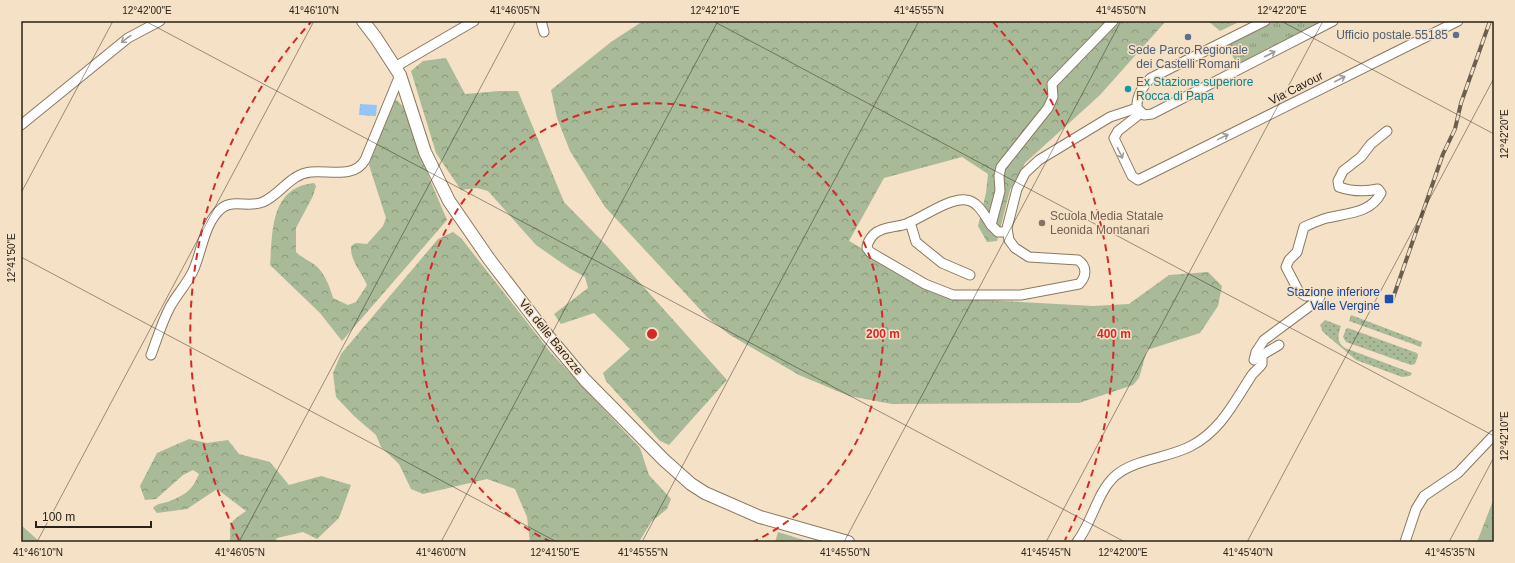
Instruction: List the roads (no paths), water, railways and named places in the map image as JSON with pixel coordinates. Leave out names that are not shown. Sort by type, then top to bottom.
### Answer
[{"type":"main road","name":"Via delle Barozze","points":[[363,21],[397,71],[426,152],[448,201],[468,232],[548,336],[585,380],[668,465],[705,493],[760,517],[848,542]]},
{"type":"street","points":[[21,124],[124,41],[160,21]]},
{"type":"street","points":[[151,355],[169,308],[192,272],[211,224],[218,212],[230,204],[253,204],[264,202],[300,175],[316,172],[347,172],[357,169],[365,160],[397,71],[474,21]]},
{"type":"street","points":[[541,21],[544,32]]},
{"type":"street","points":[[991,225],[1000,191],[999,176],[1004,162],[1048,108],[1053,97],[1052,84],[1113,21]]},
{"type":"street","points":[[1265,21],[1151,78],[1145,85],[1139,97],[1139,110],[1146,116],[1152,114],[1333,21]]},
{"type":"street","name":"Via Cavour","points":[[1139,110],[1115,136],[1116,144],[1132,176],[1138,180],[1458,21]]},
{"type":"street","points":[[1007,232],[998,232],[976,205],[965,200],[947,204],[910,222],[879,230],[868,243],[867,250],[925,284],[944,293],[956,295],[1021,295],[1077,285],[1084,279],[1085,269],[1078,260],[1024,255],[1012,244],[1007,232],[1017,189],[1023,176],[1031,167],[1110,117],[1139,110]]},
{"type":"street","points":[[1077,542],[1112,479],[1128,468],[1187,448],[1213,432],[1226,417],[1253,374],[1262,364],[1256,352],[1264,340],[1318,300],[1320,296],[1318,294],[1306,296],[1299,292],[1286,267],[1289,260],[1297,252],[1304,227],[1325,219],[1362,211],[1377,201],[1382,193],[1378,189],[1364,192],[1350,191],[1339,187],[1338,181],[1343,171],[1361,157],[1371,144],[1387,131]]},
{"type":"street","points":[[910,222],[916,242],[942,263],[970,275]]},
{"type":"street","points":[[1258,358],[1279,345]]},
{"type":"street","points":[[1405,542],[1416,508],[1424,496],[1458,473],[1494,435]]},
{"type":"water","points":[[360,104],[377,105],[376,116],[359,115]]},
{"type":"railway","points":[[1392,301],[1443,154],[1455,129],[1461,103],[1490,21]]},
{"type":"place","name":"Ufficio postale 55185","points":[[1456,35]]},
{"type":"place","name":"Sede Parco Regionale dei Castelli Romani","points":[[1188,37]]},
{"type":"place","name":"Ex Stazione superiore Rocca di Papa","points":[[1128,89]]},
{"type":"place","name":"Scuola Media Statale Leonida Montanari","points":[[1042,223]]},
{"type":"place","name":"Stazione inferiore Valle Vergine","points":[[1389,299]]}]
